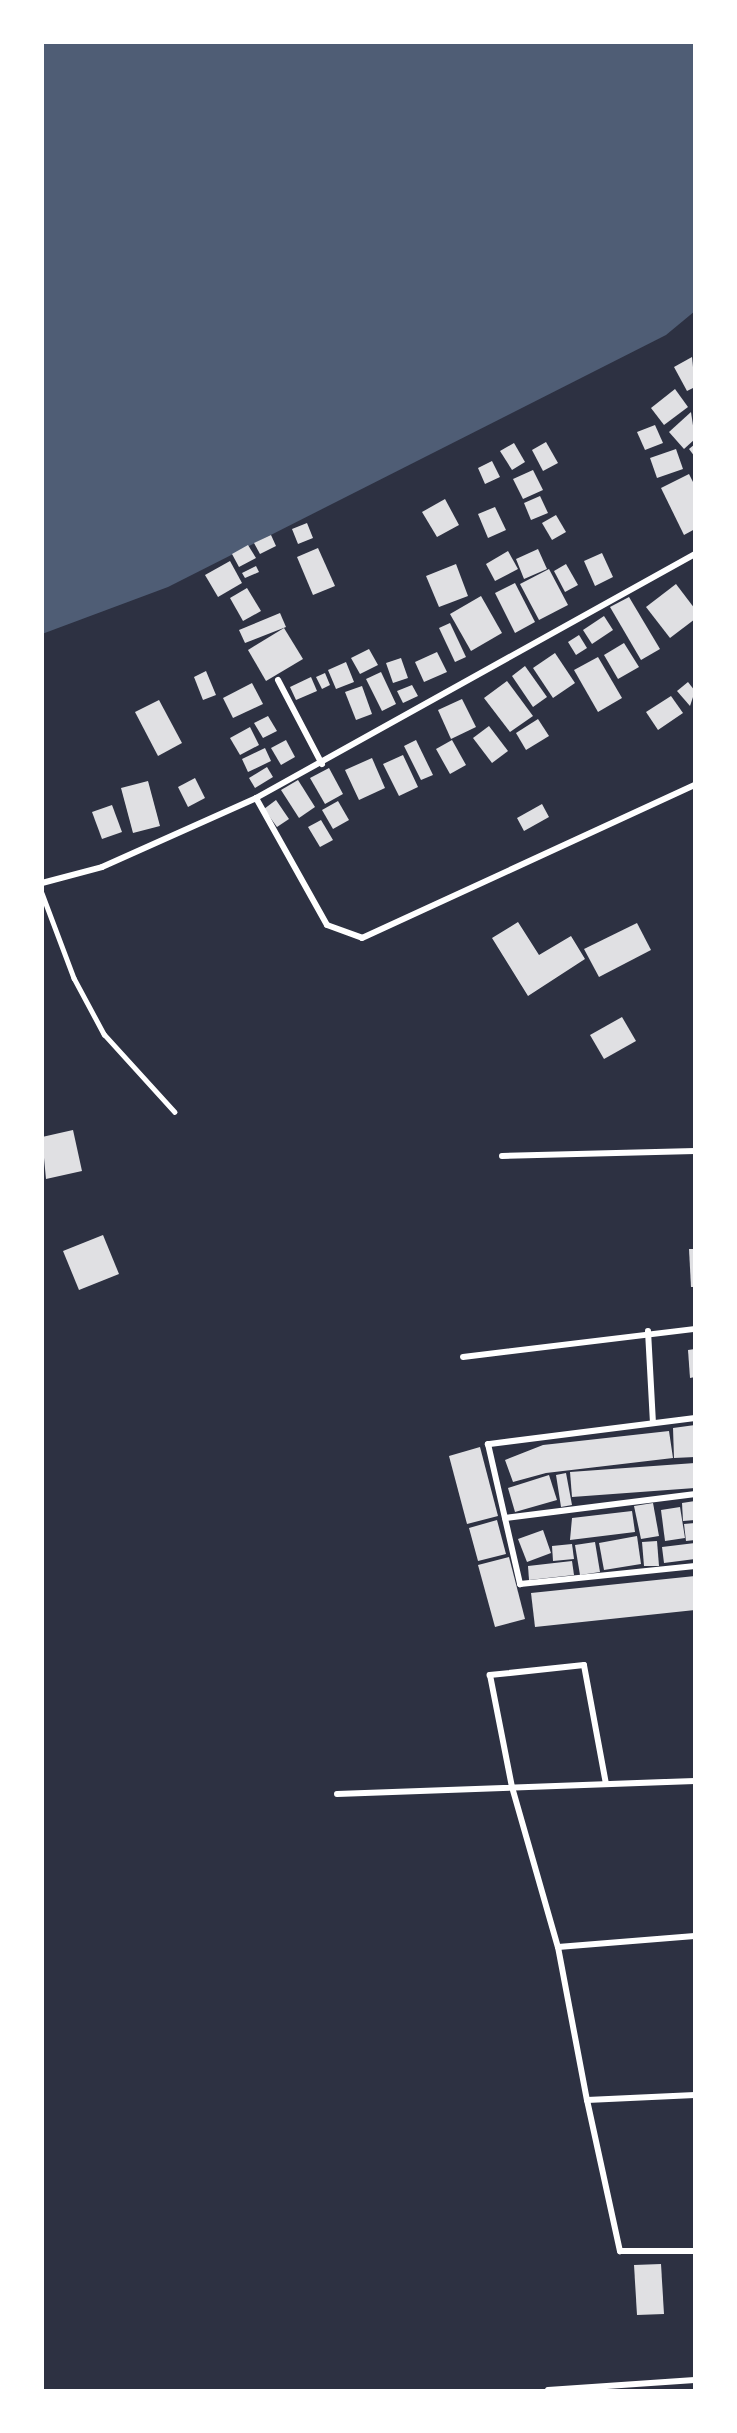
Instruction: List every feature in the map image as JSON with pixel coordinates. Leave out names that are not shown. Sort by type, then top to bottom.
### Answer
[{"type":"street","points":[[42,883],[102,867],[255,798],[322,764],[695,554]]},
{"type":"street","points":[[278,680],[322,764]]},
{"type":"street","points":[[255,798],[327,925],[362,938],[695,785]]},
{"type":"street","points":[[502,1156],[695,1150]]},
{"type":"street","points":[[463,1357],[648,1331],[695,1329]]},
{"type":"street","points":[[648,1331],[653,1423]]},
{"type":"street","points":[[695,1418],[488,1444],[520,1584],[695,1566]]},
{"type":"street","points":[[505,1518],[695,1494]]},
{"type":"street","points":[[606,1784],[584,1665],[490,1675],[512,1787],[558,1947],[587,2100],[620,2251],[695,2251]]},
{"type":"street","points":[[337,1794],[695,1781]]},
{"type":"street","points":[[558,1947],[695,1936]]},
{"type":"street","points":[[587,2100],[695,2095]]},
{"type":"street","points":[[548,2390],[695,2380]]},
{"type":"lane","points":[[42,893],[74,978],[104,1034],[175,1112]]},
{"type":"water","points":[[42,42],[695,42],[695,311],[666,335],[168,587],[42,634]]},
{"type":"building","points":[[692,357],[695,387],[687,391],[674,367]]},
{"type":"building","points":[[675,389],[688,407],[664,425],[651,408]]},
{"type":"building","points":[[691,412],[695,439],[684,449],[669,432]]},
{"type":"building","points":[[655,425],[663,443],[645,450],[637,432]]},
{"type":"building","points":[[546,442],[558,463],[543,471],[532,450]]},
{"type":"building","points":[[514,443],[525,462],[512,470],[500,451]]},
{"type":"building","points":[[695,444],[695,457],[689,449]]},
{"type":"building","points":[[676,449],[683,469],[657,478],[650,458]]},
{"type":"building","points":[[492,461],[500,477],[485,484],[478,468]]},
{"type":"building","points":[[533,470],[543,490],[523,499],[513,479]]},
{"type":"building","points":[[689,474],[695,486],[695,529],[684,535],[661,488]]},
{"type":"building","points":[[540,496],[548,513],[531,520],[524,503]]},
{"type":"building","points":[[445,499],[459,525],[437,537],[422,512]]},
{"type":"building","points":[[495,507],[506,530],[488,538],[478,514]]},
{"type":"building","points":[[556,515],[566,532],[552,540],[542,523]]},
{"type":"building","points":[[307,523],[313,538],[298,544],[292,529]]},
{"type":"building","points":[[271,535],[276,546],[260,554],[254,543]]},
{"type":"building","points":[[248,545],[256,558],[239,567],[232,554]]},
{"type":"building","points":[[318,548],[335,586],[313,595],[297,557]]},
{"type":"building","points":[[538,549],[547,569],[524,579],[516,559]]},
{"type":"building","points":[[508,551],[518,569],[495,581],[486,564]]},
{"type":"building","points":[[602,553],[613,577],[595,586],[584,561]]},
{"type":"building","points":[[230,561],[242,583],[218,597],[205,575]]},
{"type":"building","points":[[456,564],[468,596],[439,607],[426,576]]},
{"type":"building","points":[[566,564],[578,585],[565,592],[554,571]]},
{"type":"building","points":[[256,566],[259,572],[245,578],[242,573]]},
{"type":"building","points":[[549,569],[568,605],[539,620],[520,584]]},
{"type":"building","points":[[515,583],[535,622],[515,633],[495,593]]},
{"type":"building","points":[[676,584],[695,609],[695,619],[670,638],[646,607]]},
{"type":"building","points":[[247,588],[261,611],[243,621],[230,598]]},
{"type":"building","points":[[481,596],[502,633],[471,651],[450,614]]},
{"type":"building","points":[[629,597],[660,649],[641,660],[610,607]]},
{"type":"building","points":[[280,613],[286,627],[245,643],[239,630]]},
{"type":"building","points":[[604,616],[613,630],[592,644],[583,630]]},
{"type":"building","points":[[450,623],[466,657],[455,662],[439,628]]},
{"type":"building","points":[[284,628],[303,659],[266,681],[248,650]]},
{"type":"building","points":[[579,635],[587,648],[576,655],[568,642]]},
{"type":"building","points":[[624,643],[639,667],[618,679],[604,655]]},
{"type":"building","points":[[369,649],[378,665],[360,674],[351,658]]},
{"type":"building","points":[[437,652],[447,672],[424,682],[415,662]]},
{"type":"building","points":[[555,653],[575,683],[553,698],[533,668]]},
{"type":"building","points":[[598,657],[622,698],[598,712],[574,670]]},
{"type":"building","points":[[401,658],[408,678],[393,683],[386,663]]},
{"type":"building","points":[[346,662],[354,682],[336,689],[328,670]]},
{"type":"building","points":[[525,666],[547,697],[533,707],[512,676]]},
{"type":"building","points":[[206,671],[216,695],[203,700],[194,677]]},
{"type":"building","points":[[381,672],[396,704],[382,711],[366,679]]},
{"type":"building","points":[[325,673],[330,685],[322,689],[316,677]]},
{"type":"building","points":[[311,677],[317,691],[296,700],[290,687]]},
{"type":"building","points":[[507,681],[533,716],[510,732],[484,698]]},
{"type":"building","points":[[688,682],[695,691],[690,706],[677,691]]},
{"type":"building","points":[[252,683],[263,704],[233,718],[223,698]]},
{"type":"building","points":[[412,685],[418,696],[403,703],[397,691]]},
{"type":"building","points":[[362,686],[372,714],[356,720],[345,692]]},
{"type":"building","points":[[671,696],[683,713],[658,730],[646,712]]},
{"type":"building","points":[[462,699],[476,727],[451,739],[438,710]]},
{"type":"building","points":[[159,700],[182,743],[158,756],[135,712]]},
{"type":"building","points":[[268,716],[277,731],[263,738],[254,723]]},
{"type":"building","points":[[538,719],[549,736],[526,750],[516,733]]},
{"type":"building","points":[[489,726],[508,751],[492,763],[473,738]]},
{"type":"building","points":[[250,727],[259,745],[240,755],[230,738]]},
{"type":"building","points":[[286,740],[295,757],[281,765],[271,748]]},
{"type":"building","points":[[416,740],[433,775],[421,780],[404,746]]},
{"type":"building","points":[[452,740],[466,765],[450,774],[436,749]]},
{"type":"building","points":[[265,748],[271,761],[248,772],[242,759]]},
{"type":"building","points":[[403,755],[418,787],[399,796],[383,764]]},
{"type":"building","points":[[372,758],[385,788],[359,800],[345,770]]},
{"type":"building","points":[[267,767],[273,777],[255,788],[249,778]]},
{"type":"building","points":[[329,768],[343,794],[325,804],[310,778]]},
{"type":"building","points":[[195,778],[205,798],[188,807],[178,787]]},
{"type":"building","points":[[298,780],[315,807],[299,818],[281,790]]},
{"type":"building","points":[[148,781],[160,826],[133,833],[121,788]]},
{"type":"building","points":[[276,800],[289,819],[277,827],[264,809]]},
{"type":"building","points":[[338,801],[349,820],[333,829],[322,810]]},
{"type":"building","points":[[542,804],[549,817],[524,831],[517,818]]},
{"type":"building","points":[[112,805],[122,832],[102,839],[92,812]]},
{"type":"building","points":[[321,820],[333,840],[320,847],[308,827]]},
{"type":"building","points":[[518,922],[539,955],[571,936],[585,959],[528,996],[492,938]]},
{"type":"building","points":[[637,923],[651,950],[599,977],[584,949]]},
{"type":"building","points":[[622,1017],[636,1041],[604,1059],[590,1035]]},
{"type":"building","points":[[73,1130],[82,1171],[46,1179],[42,1137]]},
{"type":"building","points":[[103,1235],[119,1274],[79,1290],[63,1251]]},
{"type":"building","points":[[689,1249],[695,1249],[695,1287],[691,1287]]},
{"type":"building","points":[[695,1349],[695,1377],[690,1378],[688,1350]]},
{"type":"building","points":[[695,1425],[695,1457],[674,1458],[673,1428]]},
{"type":"building","points":[[669,1431],[673,1458],[546,1473],[513,1482],[505,1460],[543,1445]]},
{"type":"building","points":[[480,1447],[498,1516],[467,1524],[449,1456]]},
{"type":"building","points":[[695,1463],[695,1488],[572,1497],[570,1472]]},
{"type":"building","points":[[566,1473],[572,1505],[561,1507],[556,1475]]},
{"type":"building","points":[[549,1475],[557,1500],[515,1512],[508,1488]]},
{"type":"building","points":[[695,1501],[695,1520],[683,1521],[682,1503]]},
{"type":"building","points":[[653,1503],[659,1536],[641,1539],[634,1506]]},
{"type":"building","points":[[680,1507],[685,1538],[665,1541],[661,1510]]},
{"type":"building","points":[[632,1511],[635,1532],[570,1540],[572,1518]]},
{"type":"building","points":[[497,1520],[506,1554],[478,1561],[469,1528]]},
{"type":"building","points":[[695,1523],[695,1540],[686,1541],[684,1524]]},
{"type":"building","points":[[543,1530],[551,1553],[527,1562],[518,1539]]},
{"type":"building","points":[[637,1536],[641,1564],[604,1570],[599,1543]]},
{"type":"building","points":[[657,1541],[659,1566],[644,1566],[642,1542]]},
{"type":"building","points":[[595,1542],[600,1572],[580,1575],[575,1545]]},
{"type":"building","points":[[695,1543],[695,1559],[664,1563],[662,1547]]},
{"type":"building","points":[[572,1544],[574,1559],[553,1561],[552,1546]]},
{"type":"building","points":[[509,1557],[525,1619],[495,1627],[478,1565]]},
{"type":"building","points":[[572,1561],[574,1575],[529,1580],[528,1566]]},
{"type":"building","points":[[695,1576],[695,1610],[535,1627],[531,1593]]},
{"type":"building","points":[[661,2264],[664,2314],[637,2315],[634,2265]]}]
